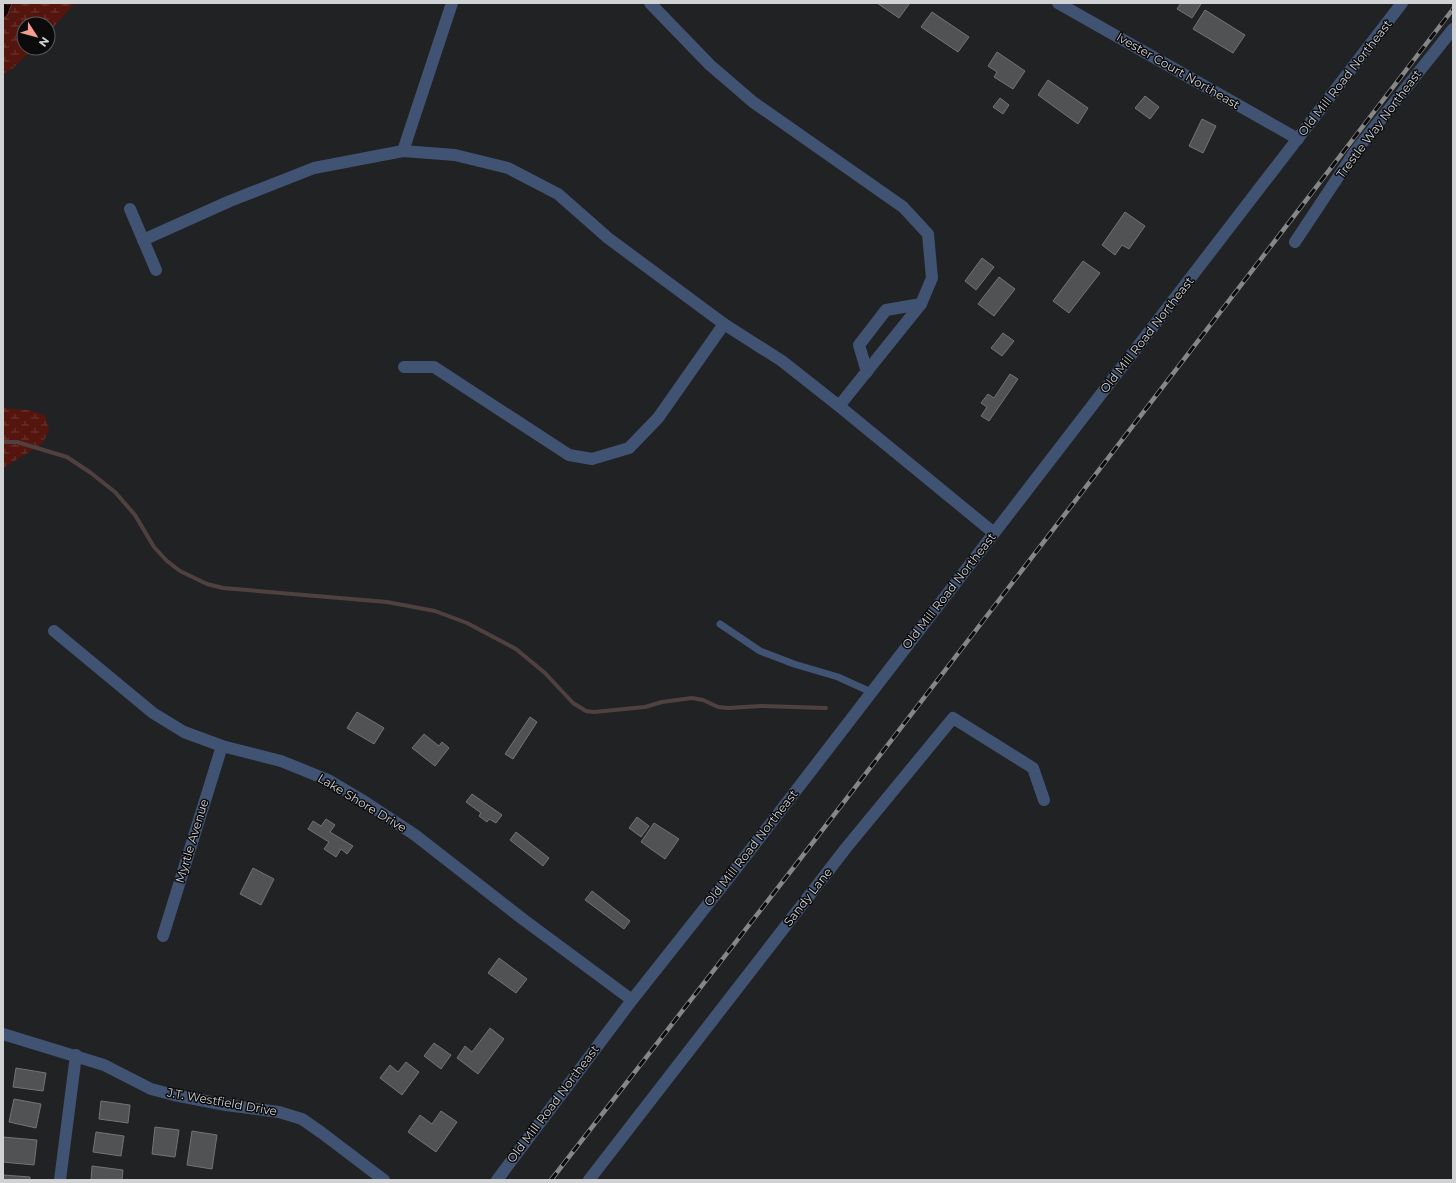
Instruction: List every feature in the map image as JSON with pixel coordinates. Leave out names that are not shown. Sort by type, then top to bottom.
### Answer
[{"type":"street","points":[[403,151],[452,3]]},
{"type":"street","points":[[650,3],[710,65],[752,102],[903,207],[928,234],[932,278],[920,304],[839,406]]},
{"type":"street","name":"Ivester Court Northeast","points":[[1058,3],[1298,139]]},
{"type":"street","name":"Old Mill Road Northeast","points":[[497,1180],[632,1000],[731,875],[1402,3]]},
{"type":"street","name":"Trestle Way Northeast","points":[[1295,242],[1354,153],[1453,29]]},
{"type":"street","points":[[144,240],[230,201],[314,168],[403,151],[455,155],[508,168],[558,194],[608,238],[724,324],[782,361],[994,533]]},
{"type":"street","points":[[130,208],[156,270]]},
{"type":"street","points":[[867,372],[859,345],[886,310],[920,304]]},
{"type":"street","points":[[404,367],[434,367],[569,455],[592,459],[629,448],[658,418],[724,324]]},
{"type":"street","name":"Lake Shore Drive","points":[[54,631],[153,713],[184,732],[222,746],[282,761],[328,780],[365,802],[415,835],[524,920],[632,1000]]},
{"type":"street","name":"Sandy Lane","points":[[589,1180],[846,848],[953,718],[1033,768],[1044,800]]},
{"type":"street","name":"Myrtle Avenue","points":[[163,936],[222,746]]},
{"type":"street","name":"J.T. Westfield Drive","points":[[3,1034],[76,1055],[104,1065],[151,1089],[158,1091],[226,1105],[279,1112],[302,1119],[384,1180]]},
{"type":"street","points":[[60,1180],[76,1055]]},
{"type":"lane","points":[[720,624],[760,652],[838,677],[871,692]]},
{"type":"green space","points":[[12,3],[75,3],[56,24],[56,16],[16,16],[16,56],[26,56],[12,69],[3,74],[3,20],[8,14]]},
{"type":"green space","points":[[3,408],[29,410],[45,415],[49,430],[42,444],[3,468]]},
{"type":"water","points":[[3,3],[12,3],[8,14],[3,20]]},
{"type":"building","points":[[877,3],[910,3],[899,18]]},
{"type":"building","points":[[1181,3],[1201,4],[1192,18],[1177,9]]},
{"type":"building","points":[[1205,10],[1245,35],[1233,53],[1193,29]]},
{"type":"building","points":[[932,12],[969,37],[958,52],[921,27]]},
{"type":"building","points":[[997,52],[1025,71],[1013,89],[994,77],[997,72],[988,66]]},
{"type":"building","points":[[1048,80],[1088,108],[1078,124],[1038,95]]},
{"type":"building","points":[[1145,96],[1159,107],[1150,119],[1135,108]]},
{"type":"building","points":[[1000,98],[1009,105],[1003,114],[993,107]]},
{"type":"building","points":[[1202,119],[1216,126],[1203,153],[1189,146]]},
{"type":"building","points":[[1125,212],[1145,226],[1129,249],[1122,245],[1115,255],[1102,245]]},
{"type":"building","points":[[982,258],[994,267],[976,290],[965,281]]},
{"type":"building","points":[[1083,261],[1100,273],[1069,313],[1053,301]]},
{"type":"building","points":[[999,277],[1015,289],[994,316],[978,304]]},
{"type":"building","points":[[1003,333],[1014,341],[1002,356],[991,348]]},
{"type":"building","points":[[1010,374],[1018,379],[989,421],[981,416],[987,407],[981,403],[988,394],[994,398]]},
{"type":"building","points":[[357,712],[384,728],[374,744],[347,728]]},
{"type":"building","points":[[530,717],[537,722],[513,759],[505,754]]},
{"type":"building","points":[[424,734],[439,746],[442,742],[449,748],[435,766],[412,748]]},
{"type":"building","points":[[472,794],[502,815],[496,823],[489,819],[487,822],[479,816],[481,813],[466,802]]},
{"type":"building","points":[[637,817],[649,826],[641,837],[629,828]]},
{"type":"building","points":[[326,819],[335,825],[330,832],[353,846],[347,854],[341,849],[336,857],[324,849],[329,842],[308,829],[313,821],[321,826]]},
{"type":"building","points":[[654,823],[679,839],[665,859],[641,842]]},
{"type":"building","points":[[516,832],[549,858],[543,866],[510,840]]},
{"type":"building","points":[[253,868],[274,879],[261,905],[240,894]]},
{"type":"building","points":[[592,891],[630,921],[624,929],[585,900]]},
{"type":"building","points":[[499,958],[527,979],[516,993],[488,973]]},
{"type":"building","points":[[490,1028],[504,1039],[478,1074],[457,1058],[465,1046],[472,1052]]},
{"type":"building","points":[[434,1043],[451,1055],[441,1069],[424,1056]]},
{"type":"building","points":[[406,1062],[419,1072],[402,1095],[380,1078],[390,1065],[398,1072]]},
{"type":"building","points":[[16,1068],[46,1073],[43,1091],[13,1087]]},
{"type":"building","points":[[14,1099],[41,1104],[36,1128],[9,1122]]},
{"type":"building","points":[[101,1101],[130,1105],[128,1123],[99,1119]]},
{"type":"building","points":[[441,1111],[457,1122],[436,1152],[408,1132],[420,1115],[432,1124]]},
{"type":"building","points":[[155,1127],[179,1130],[175,1157],[152,1154]]},
{"type":"building","points":[[192,1131],[217,1135],[212,1169],[187,1165]]},
{"type":"building","points":[[96,1132],[124,1136],[121,1156],[93,1152]]},
{"type":"building","points":[[3,1137],[37,1140],[34,1165],[3,1162]]},
{"type":"building","points":[[92,1166],[123,1170],[122,1180],[91,1180]]},
{"type":"building","points":[[3,1175],[30,1177],[30,1180],[3,1180]]},
{"type":"waterway","points":[[3,442],[17,442],[67,457],[91,473],[115,492],[135,515],[154,547],[167,561],[180,571],[207,584],[223,588],[387,602],[435,611],[467,623],[516,649],[545,673],[573,703],[586,711],[594,712],[645,707],[662,702],[692,698],[703,700],[718,707],[728,708],[761,706],[826,708]]},
{"type":"railway","points":[[551,1180],[794,867],[1453,9]]}]
